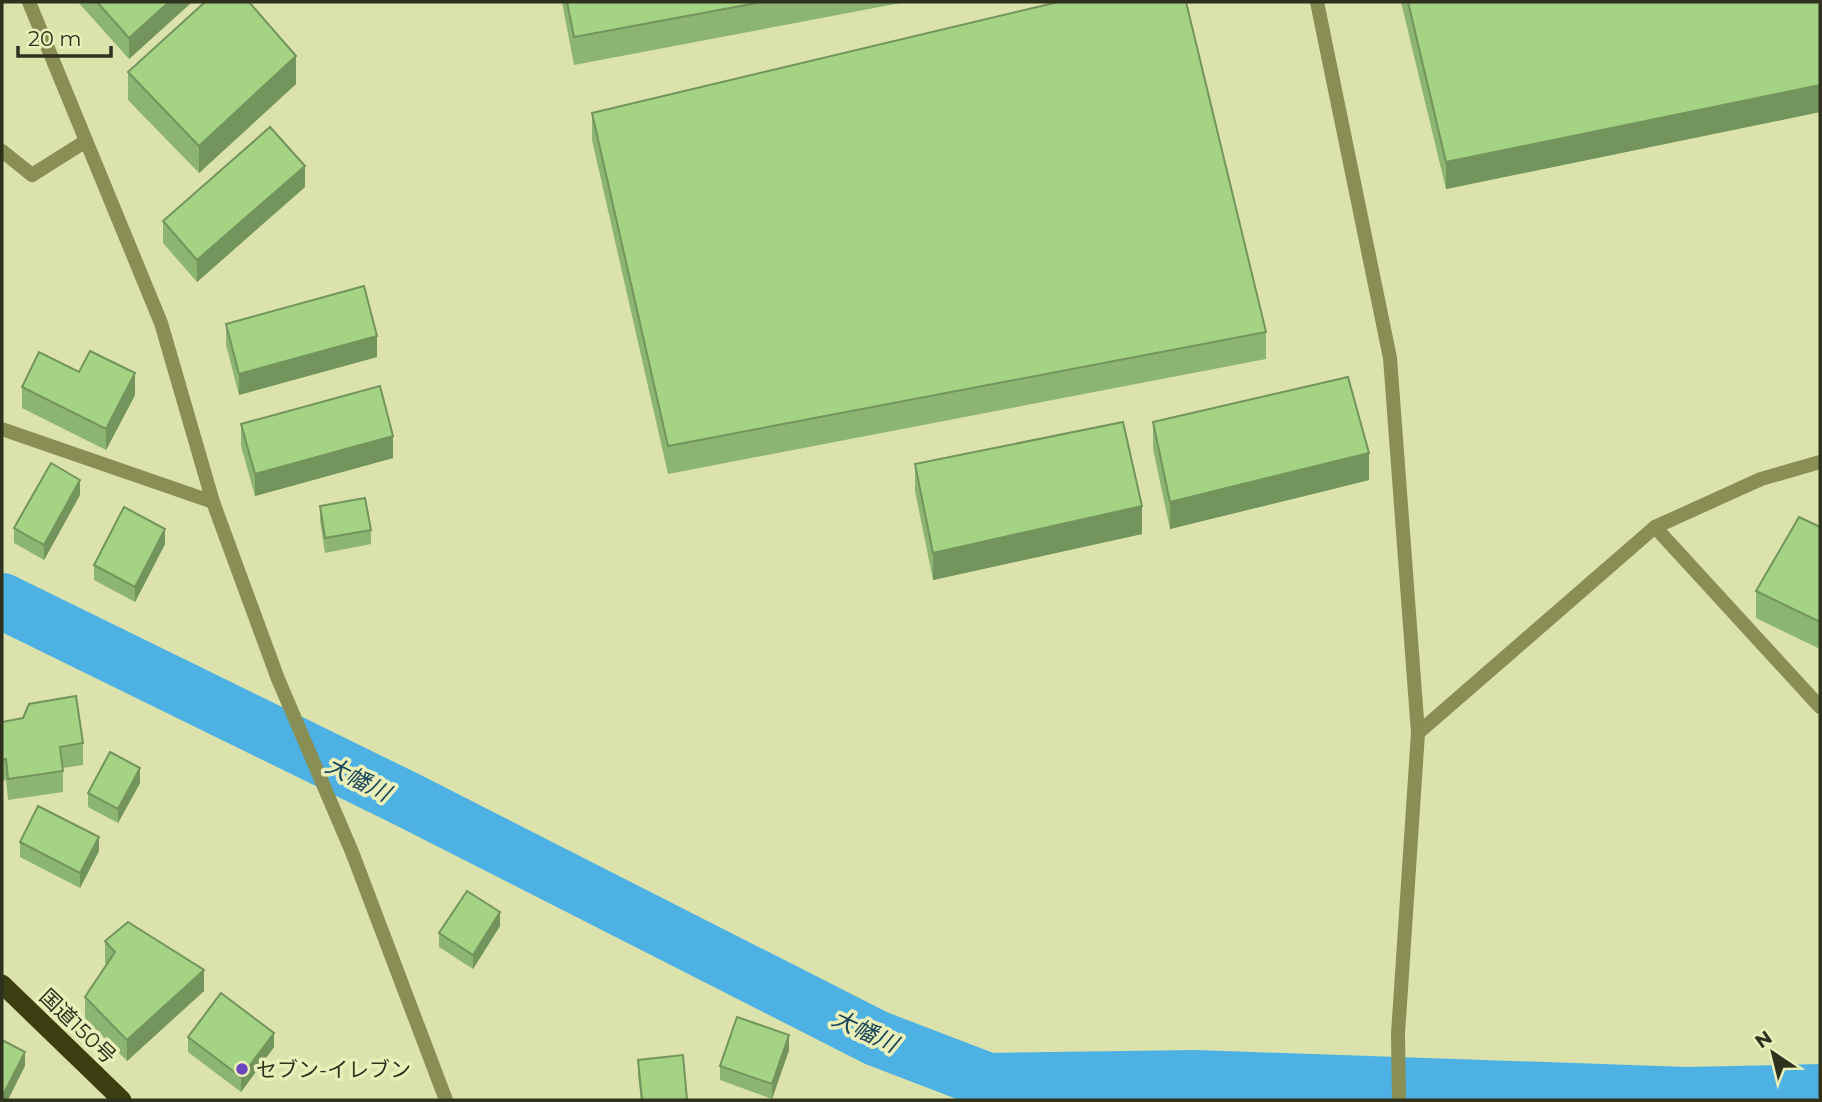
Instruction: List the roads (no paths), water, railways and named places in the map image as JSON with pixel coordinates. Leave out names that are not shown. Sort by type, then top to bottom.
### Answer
[{"type":"highway","name":"国道150号","points":[[2,984],[122,1100]]},
{"type":"street","points":[[29,2],[160,323],[213,502],[278,679],[352,852],[446,1100]]},
{"type":"street","points":[[1317,2],[1390,358],[1418,733],[1398,1034],[1399,1100]]},
{"type":"street","points":[[2,151],[32,175],[86,141]]},
{"type":"street","points":[[2,429],[213,502]]},
{"type":"street","points":[[1418,733],[1655,527],[1761,479],[1820,462]]},
{"type":"street","points":[[1655,527],[1820,707]]},
{"type":"waterway","name":"大幡川","points":[[2,601],[406,799],[876,1038],[988,1081],[1195,1078],[1687,1095],[1820,1092]]},
{"type":"place","name":"セブン-イレブン","points":[[242,1069]]}]
